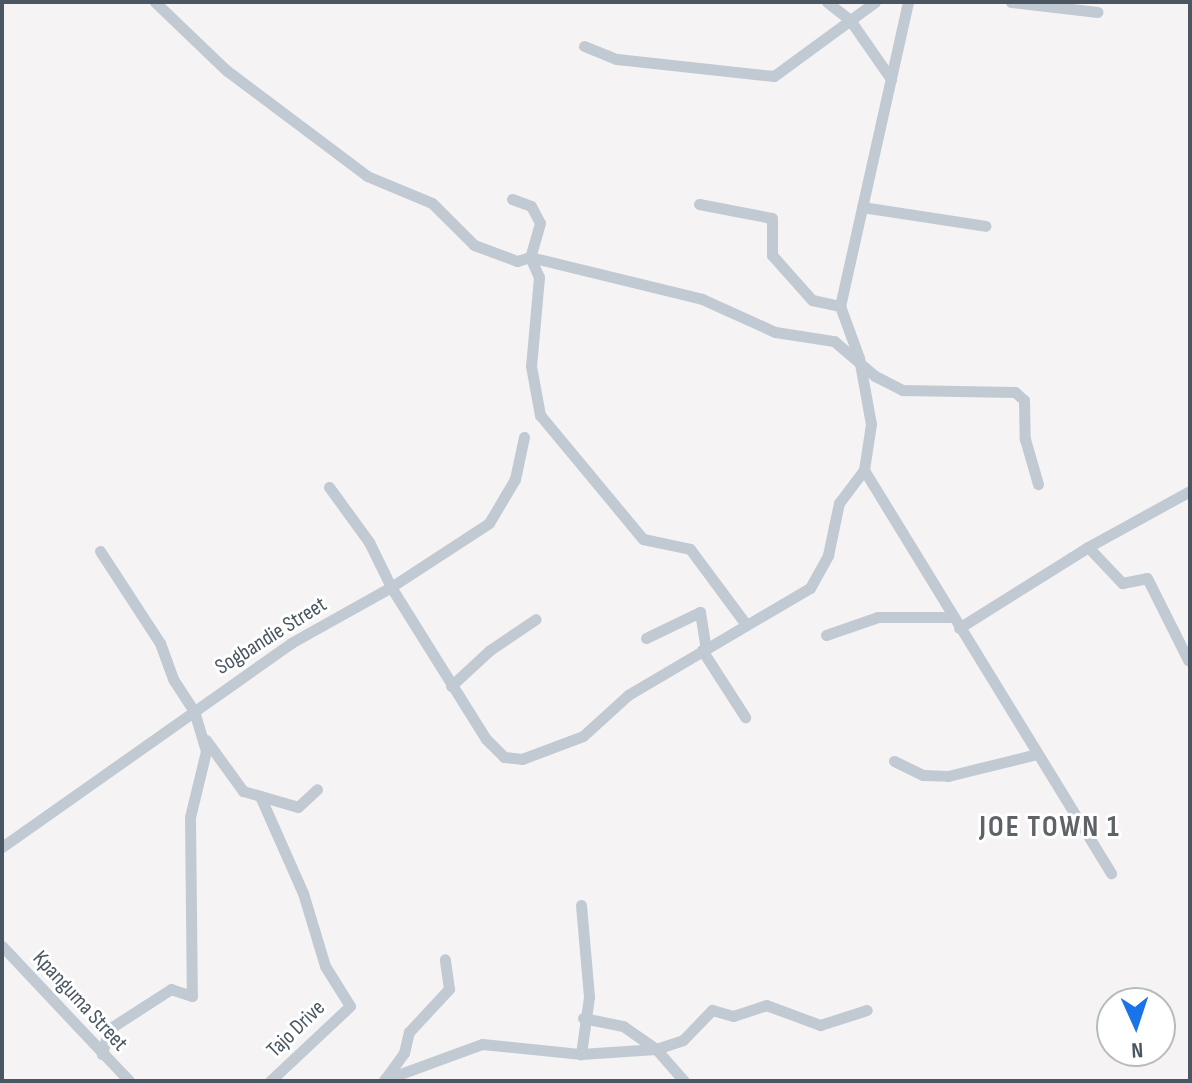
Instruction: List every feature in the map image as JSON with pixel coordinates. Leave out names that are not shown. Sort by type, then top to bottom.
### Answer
[{"type":"street","points":[[155,2],[226,70],[367,176],[432,203],[474,245],[517,261],[530,257],[702,299],[775,332],[834,341],[859,358],[875,376],[902,390],[1015,392],[1024,400],[1025,439],[1038,484]]},
{"type":"street","points":[[827,2],[850,20],[891,79]]},
{"type":"street","points":[[584,46],[617,59],[774,76],[875,2]]},
{"type":"street","points":[[329,487],[369,542],[391,587],[451,686],[504,757],[522,759],[583,736],[628,695],[745,623],[810,588],[828,555],[839,503],[864,470],[871,424],[859,358],[840,306],[908,2]]},
{"type":"street","points":[[1011,2],[1097,12]]},
{"type":"street","points":[[512,199],[531,206],[540,223],[530,257],[539,277],[531,366],[540,415],[643,539],[690,549],[745,623]]},
{"type":"street","points":[[699,204],[772,218],[772,255],[812,300],[840,306]]},
{"type":"street","points":[[862,207],[986,226]]},
{"type":"street","name":"Sogbandie Street","points":[[2,847],[291,643],[391,587],[489,523],[515,479],[524,437]]},
{"type":"street","points":[[864,470],[1111,873]]},
{"type":"street","points":[[826,635],[878,617],[956,622],[1190,491]]},
{"type":"street","points":[[1088,547],[1122,583],[1147,578],[1188,660]]},
{"type":"street","points":[[100,551],[160,643],[173,679],[194,711],[206,751],[190,817],[192,996],[171,989],[109,1029],[102,1054]]},
{"type":"street","points":[[646,638],[700,612],[704,649],[745,717]]},
{"type":"street","points":[[451,686],[490,650],[536,619]]},
{"type":"street","points":[[201,733],[243,791],[298,807],[317,789]]},
{"type":"street","points":[[894,761],[923,775],[948,776],[1037,754]]},
{"type":"street","name":"Tajo Drive","points":[[260,796],[303,893],[325,966],[350,1006],[270,1081]]},
{"type":"street","points":[[581,905],[589,997],[583,1018],[581,1054]]},
{"type":"street","name":"Kpanguma Street","points":[[2,946],[129,1081]]},
{"type":"street","points":[[383,1080],[404,1053],[409,1032],[449,989],[445,959]]},
{"type":"street","points":[[383,1080],[482,1044],[581,1054],[656,1049],[683,1040],[712,1010],[733,1016],[766,1005],[820,1025],[867,1010]]},
{"type":"street","points":[[583,1018],[623,1026],[656,1049],[684,1081]]},
{"type":"district","name":"JOE TOWN 1","points":[[1050,827]]}]
